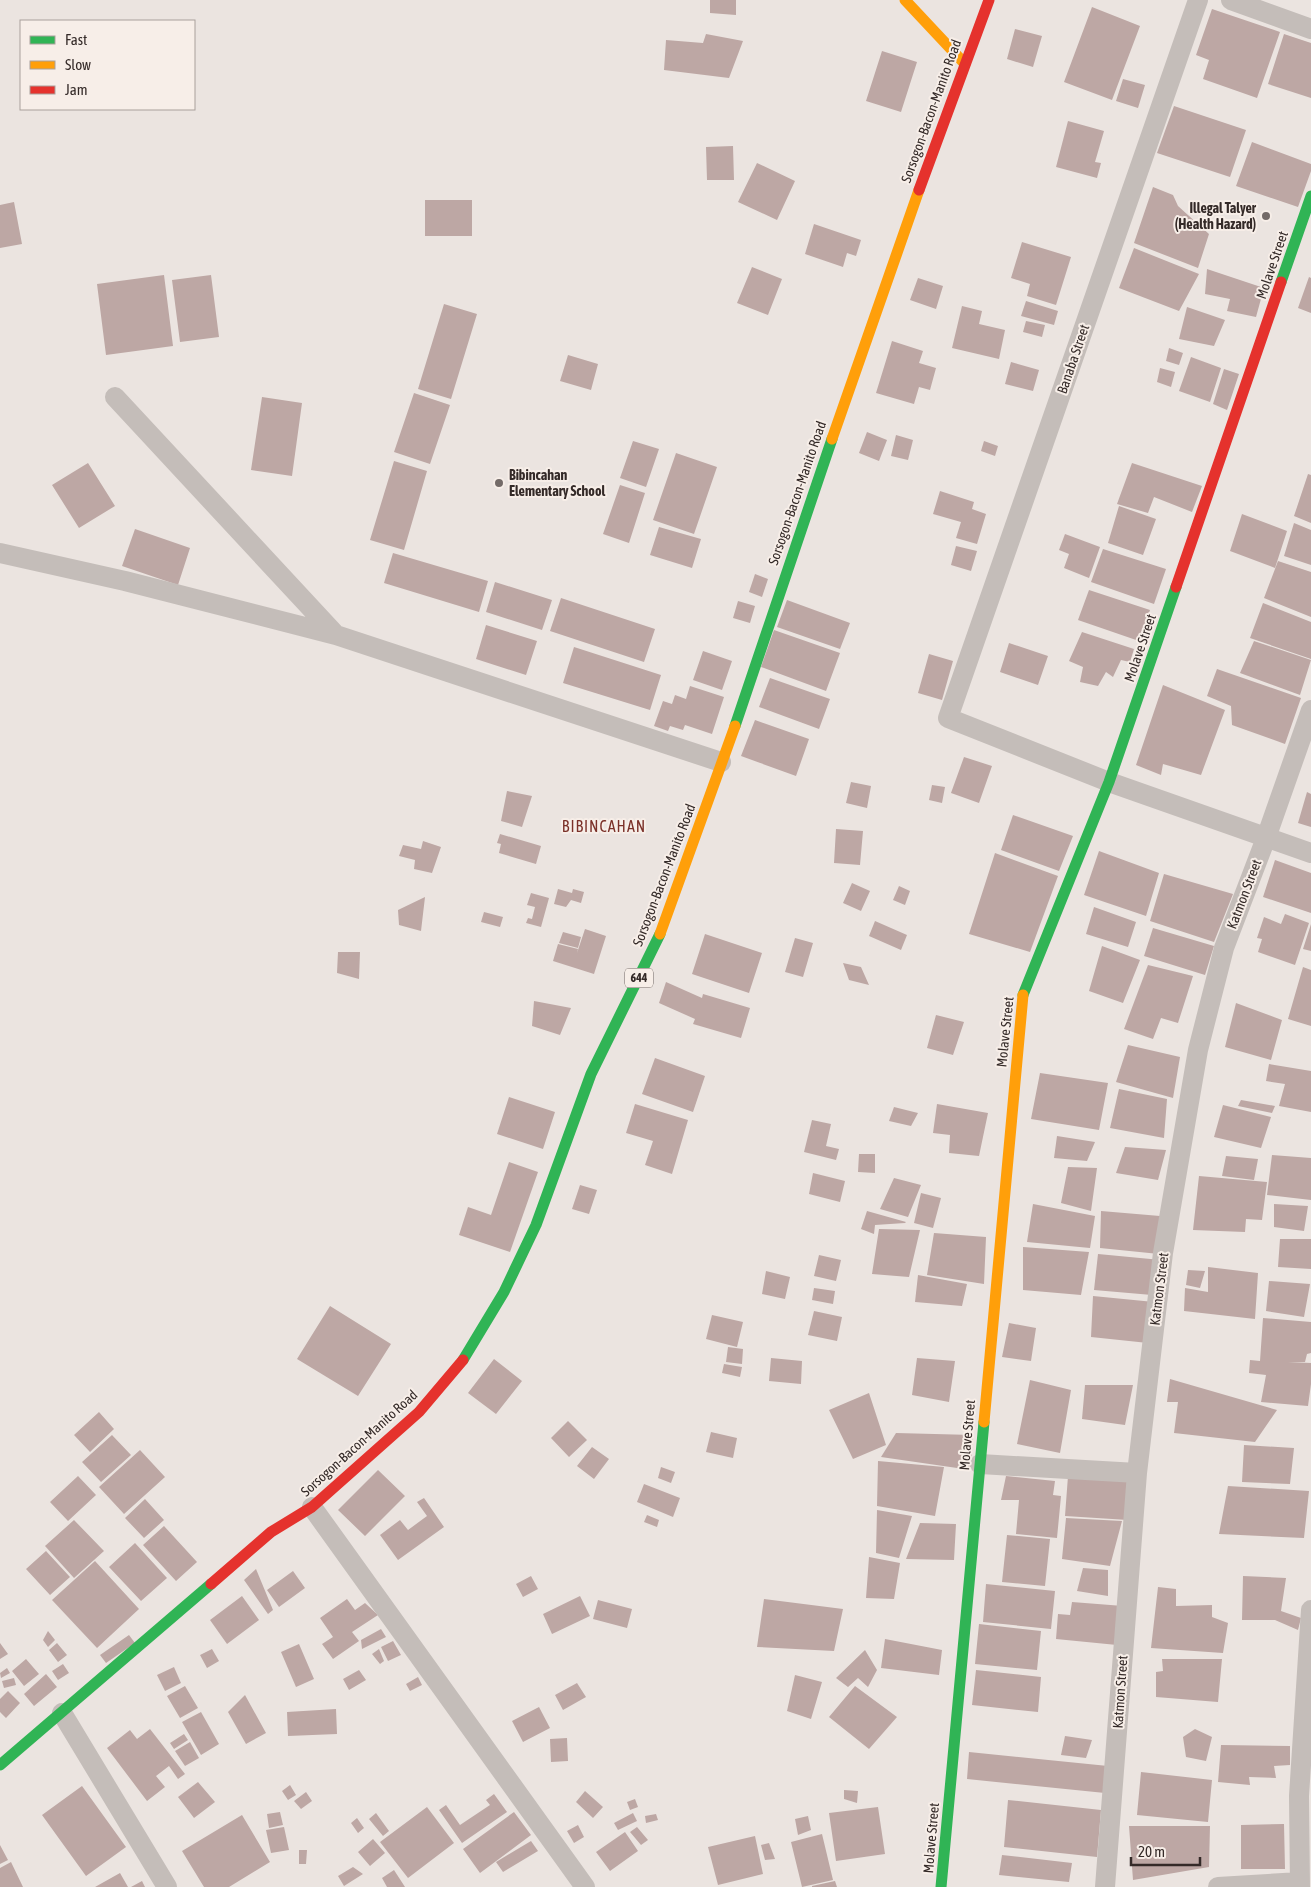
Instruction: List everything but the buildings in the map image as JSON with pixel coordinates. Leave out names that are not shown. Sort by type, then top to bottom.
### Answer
[{"type":"main road","points":[[905,0],[965,64]]},
{"type":"main road","name":"Sorsogon-Bacon-Manito Road","points":[[0,1765],[271,1532],[312,1507],[418,1412],[468,1354],[504,1292],[536,1225],[591,1074],[663,929],[896,248],[989,0]]},
{"type":"main road","name":"Molave Street","points":[[941,1887],[1023,993],[1109,782],[1311,196]]},
{"type":"street","name":"Banaba Street","points":[[1109,782],[948,718],[1198,0]]},
{"type":"street","points":[[1231,0],[1311,29]]},
{"type":"street","points":[[116,397],[336,636]]},
{"type":"street","points":[[0,552],[125,581],[336,636],[721,762]]},
{"type":"street","name":"Katmon Street","points":[[1105,1887],[1137,1473],[1163,1254],[1198,1050],[1224,948],[1266,838],[1311,710]]},
{"type":"street","points":[[1109,782],[1311,853]]},
{"type":"street","points":[[980,1464],[1137,1473]]},
{"type":"street","points":[[312,1507],[585,1887]]},
{"type":"street","points":[[1218,1887],[1300,1885],[1299,1796],[1311,1610]]},
{"type":"street","points":[[62,1713],[167,1887]]},
{"type":"traffic: fast","points":[[1281,282],[1311,196]]},
{"type":"traffic: fast","points":[[735,726],[832,439]]},
{"type":"traffic: fast","points":[[1023,995],[1109,782],[1176,587]]},
{"type":"traffic: fast","points":[[463,1360],[504,1292],[536,1225],[591,1074],[660,934]]},
{"type":"traffic: fast","points":[[941,1887],[984,1422]]},
{"type":"traffic: fast","points":[[0,1765],[211,1584]]},
{"type":"traffic: slow","points":[[905,0],[965,64]]},
{"type":"traffic: slow","points":[[832,439],[919,190]]},
{"type":"traffic: slow","points":[[660,934],[735,726]]},
{"type":"traffic: slow","points":[[984,1422],[1023,995]]},
{"type":"traffic: jam","points":[[919,190],[989,0]]},
{"type":"traffic: jam","points":[[1176,587],[1281,282]]},
{"type":"traffic: jam","points":[[211,1584],[271,1532],[312,1507],[419,1412],[463,1360]]},
{"type":"place","name":"Illegal Talyer (Health Hazard)","points":[[1266,216]]},
{"type":"place","name":"Bibincahan Elementary School","points":[[499,483]]},
{"type":"district","name":"BIBINCAHAN","points":[[604,826]]}]
